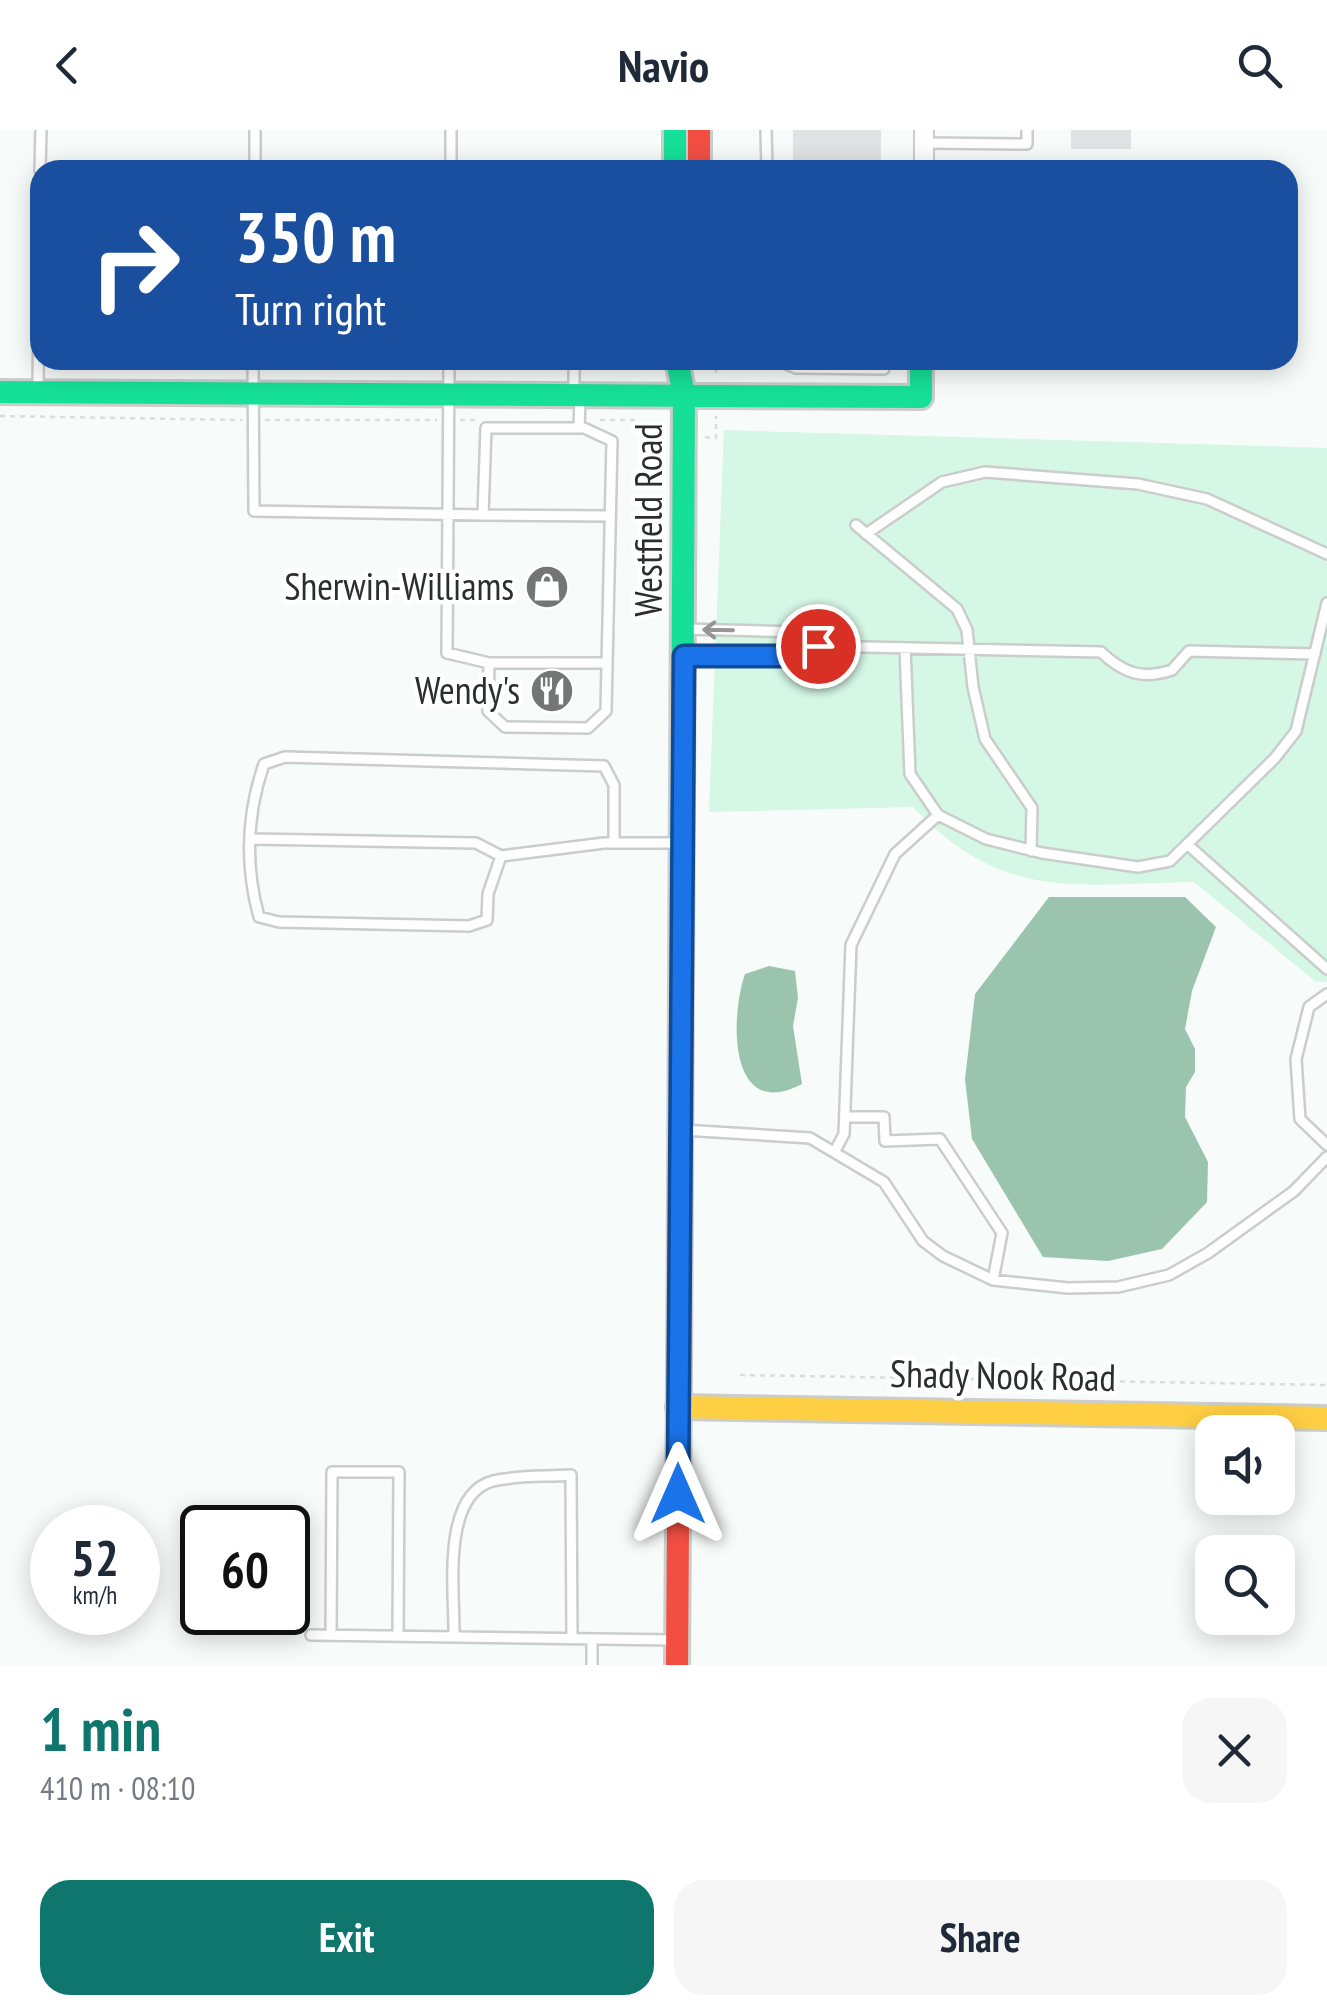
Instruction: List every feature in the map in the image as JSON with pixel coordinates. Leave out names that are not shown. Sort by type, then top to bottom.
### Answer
[{"type":"street","points":[[675,130],[675,160]]},
{"type":"street","points":[[699,130],[699,160]]},
{"type":"street","name":"Westfield Road","points":[[677,1665],[684,656],[684,395],[678,370]]},
{"type":"street","name":"Westfield Road","points":[[684,395],[693,370]]},
{"type":"street","points":[[0,392],[921,397],[921,370]]},
{"type":"street","name":"Shady Nook Road","points":[[678,1407],[1327,1418]]},
{"type":"lane","points":[[40,160],[41,130]]},
{"type":"lane","points":[[255,160],[256,130]]},
{"type":"lane","points":[[451,130],[451,160]]},
{"type":"lane","points":[[766,130],[766,160]]},
{"type":"lane","points":[[924,136],[1027,144],[1027,130]]},
{"type":"lane","points":[[38,370],[38,394]]},
{"type":"lane","points":[[253,370],[254,511],[610,516]]},
{"type":"lane","points":[[450,370],[446,652],[489,663],[607,663]]},
{"type":"lane","points":[[575,370],[579,424]]},
{"type":"lane","points":[[884,370],[884,396]]},
{"type":"lane","points":[[483,515],[486,428],[579,424],[612,441],[606,711],[588,728],[505,727],[488,711],[489,663]]},
{"type":"lane","points":[[866,534],[942,482],[986,472],[1138,484],[1207,499],[1327,554]]},
{"type":"lane","points":[[856,525],[957,609],[967,630],[985,739],[1032,808],[1032,851]]},
{"type":"lane","points":[[905,648],[910,774],[938,815],[986,840],[1138,867],[1170,862],[1276,758],[1296,731],[1327,602]]},
{"type":"lane","points":[[684,629],[798,632],[818,646]]},
{"type":"lane","points":[[684,656],[795,656],[818,646],[1101,652],[1117,668],[1137,676],[1172,670],[1188,652],[1315,654]]},
{"type":"lane","points":[[501,856],[488,894],[487,920],[469,926],[279,922],[258,917],[252,894],[250,839],[254,795],[264,764],[285,757],[604,766],[614,785],[614,843]]},
{"type":"lane","points":[[835,1151],[844,1134],[851,945],[895,854],[938,815]]},
{"type":"lane","points":[[250,839],[476,843],[501,856],[614,843],[682,842]]},
{"type":"lane","points":[[1188,844],[1327,969]]},
{"type":"lane","points":[[1327,994],[1309,1007],[1296,1060],[1300,1120],[1327,1145]]},
{"type":"lane","points":[[845,1117],[884,1116],[885,1141],[940,1139],[1002,1233],[993,1280]]},
{"type":"lane","points":[[680,1130],[810,1138],[884,1182],[924,1241],[993,1280],[1118,1287],[1169,1276],[1208,1254],[1294,1192],[1327,1158]]},
{"type":"lane","points":[[331,1635],[332,1472],[398,1472],[398,1636]]},
{"type":"lane","points":[[454,1637],[454,1546],[464,1507],[476,1490],[492,1481],[571,1475],[572,1638]]},
{"type":"lane","points":[[311,1635],[677,1640]]},
{"type":"lane","points":[[592,1639],[592,1665]]},
{"type":"path","points":[[579,424],[639,420],[650,437],[716,438],[716,370]]},
{"type":"path","points":[[0,416],[486,420]]},
{"type":"path","points":[[740,1374],[1327,1384]]},
{"type":"shaded area","points":[[724,430],[1327,448],[1327,982],[1315,981],[1194,882],[1076,884],[1010,873],[978,859],[946,838],[913,807],[709,812]]},
{"type":"shaded area","points":[[1049,897],[1185,897],[1216,927],[1192,991],[1185,1029],[1195,1049],[1195,1072],[1186,1087],[1185,1117],[1208,1162],[1207,1202],[1162,1249],[1108,1261],[1043,1257],[972,1139],[965,1079],[975,994]]},
{"type":"shaded area","points":[[769,966],[795,971],[798,998],[793,1026],[802,1084],[778,1092],[760,1089],[747,1078],[737,1038],[745,974]]},
{"type":"building","points":[[793,130],[881,130],[881,160],[793,160]]},
{"type":"building","points":[[1071,130],[1131,130],[1131,149],[1071,149]]},
{"type":"traffic: fast","points":[[675,130],[675,160]]},
{"type":"traffic: fast","points":[[679,370],[684,395],[679,1379]]},
{"type":"traffic: fast","points":[[0,392],[921,397],[921,370]]},
{"type":"traffic: slow","points":[[678,1407],[1327,1418]]},
{"type":"traffic: jam","points":[[699,130],[699,160]]},
{"type":"traffic: jam","points":[[677,1665],[679,1379]]},
{"type":"place","name":"Sherwin-Williams","points":[[547,587]]},
{"type":"place","name":"Wendy's","points":[[552,691]]},
{"type":"route","points":[[678,1494],[684,656],[795,656],[818,646]]}]
